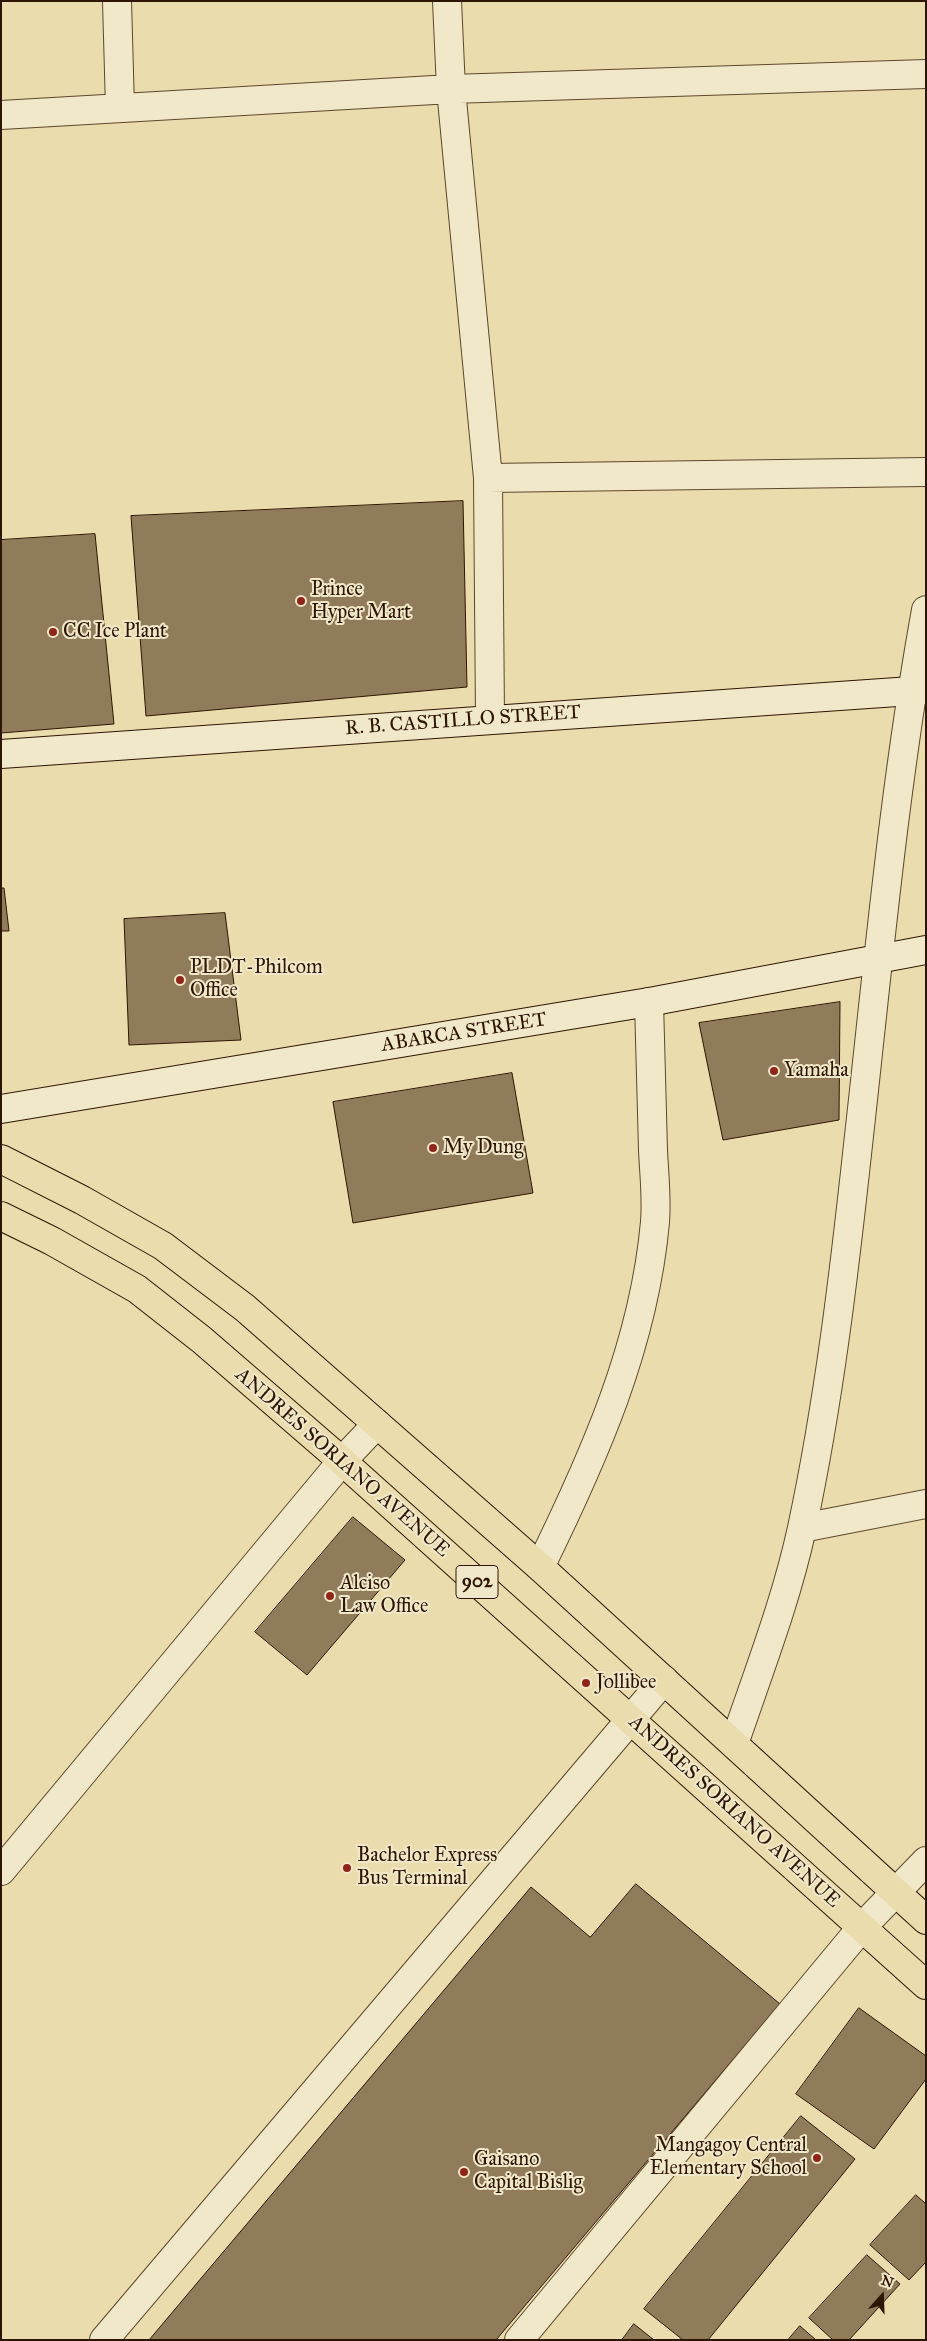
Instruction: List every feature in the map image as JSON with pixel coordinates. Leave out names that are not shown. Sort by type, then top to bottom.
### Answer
[{"type":"highway","name":"902","points":[[1,1159],[82,1200],[163,1246],[245,1308],[540,1567],[926,1920]]},
{"type":"highway","name":"ANDRES SORIANO AVENUE","points":[[1,1216],[52,1240],[137,1288],[202,1340],[342,1461],[926,1985]]},
{"type":"street","points":[[117,1],[120,108]]},
{"type":"street","points":[[446,1],[451,89],[488,478],[490,718]]},
{"type":"street","points":[[1,115],[451,89],[926,74]]},
{"type":"street","points":[[488,478],[926,472]]},
{"type":"street","points":[[734,1744],[780,1610],[802,1528],[828,1394],[838,1326],[879,958],[918,690],[926,610]]},
{"type":"street","name":"R. B. CASTILLO STREET","points":[[1,754],[490,718],[918,690]]},
{"type":"street","name":"ABARCA STREET","points":[[1,1110],[649,1002],[926,950]]},
{"type":"street","points":[[540,1567],[581,1484],[608,1419],[631,1348],[645,1293],[655,1219],[649,1002]]},
{"type":"street","points":[[1,1871],[342,1461],[377,1424]]},
{"type":"street","points":[[802,1528],[926,1504]]},
{"type":"street","points":[[104,2340],[664,1680]]},
{"type":"street","points":[[519,2340],[862,1927],[926,1861]]},
{"type":"building","name":"Prince Hyper Mart","points":[[463,501],[467,687],[146,716],[131,516]]},
{"type":"building","name":"CC Ice Plant","points":[[95,534],[114,724],[1,733],[1,540]]},
{"type":"building","points":[[1,888],[4,888],[9,931],[1,931]]},
{"type":"building","name":"PLDT-Philcom Office","points":[[225,913],[241,1040],[129,1045],[124,919]]},
{"type":"building","name":"Yamaha","points":[[840,1002],[839,1120],[723,1140],[699,1023]]},
{"type":"building","name":"My Dung","points":[[512,1073],[533,1193],[353,1223],[333,1102]]},
{"type":"building","name":"Alciso Law Office","points":[[353,1517],[405,1560],[307,1675],[255,1632]]},
{"type":"building","name":"Gaisano Capital Bislig","points":[[636,1884],[780,2004],[496,2340],[149,2340],[531,1887],[590,1937]]},
{"type":"building","points":[[859,2008],[926,2056],[926,2079],[874,2149],[796,2094]]},
{"type":"building","points":[[801,2116],[855,2159],[708,2340],[683,2340],[644,2309]]},
{"type":"building","points":[[916,2195],[926,2204],[926,2262],[909,2280],[870,2245]]},
{"type":"building","points":[[867,2255],[900,2284],[849,2340],[833,2340],[809,2318]]},
{"type":"building","points":[[634,2324],[654,2340],[622,2340]]},
{"type":"building","points":[[800,2326],[816,2340],[788,2340]]},
{"type":"place","name":"Prince Hyper Mart","points":[[301,601]]},
{"type":"place","name":"CC Ice Plant","points":[[53,632]]},
{"type":"place","name":"PLDT-Philcom Office","points":[[180,980]]},
{"type":"place","name":"Yamaha","points":[[774,1071]]},
{"type":"place","name":"My Dung","points":[[433,1148]]},
{"type":"place","name":"Alciso Law Office","points":[[330,1596]]},
{"type":"place","name":"Jollibee","points":[[586,1683]]},
{"type":"place","name":"Bachelor Express Bus Terminal","points":[[347,1868]]},
{"type":"place","name":"Mangagoy Central Elementary School","points":[[817,2158]]},
{"type":"place","name":"Gaisano Capital Bislig","points":[[464,2172]]}]
